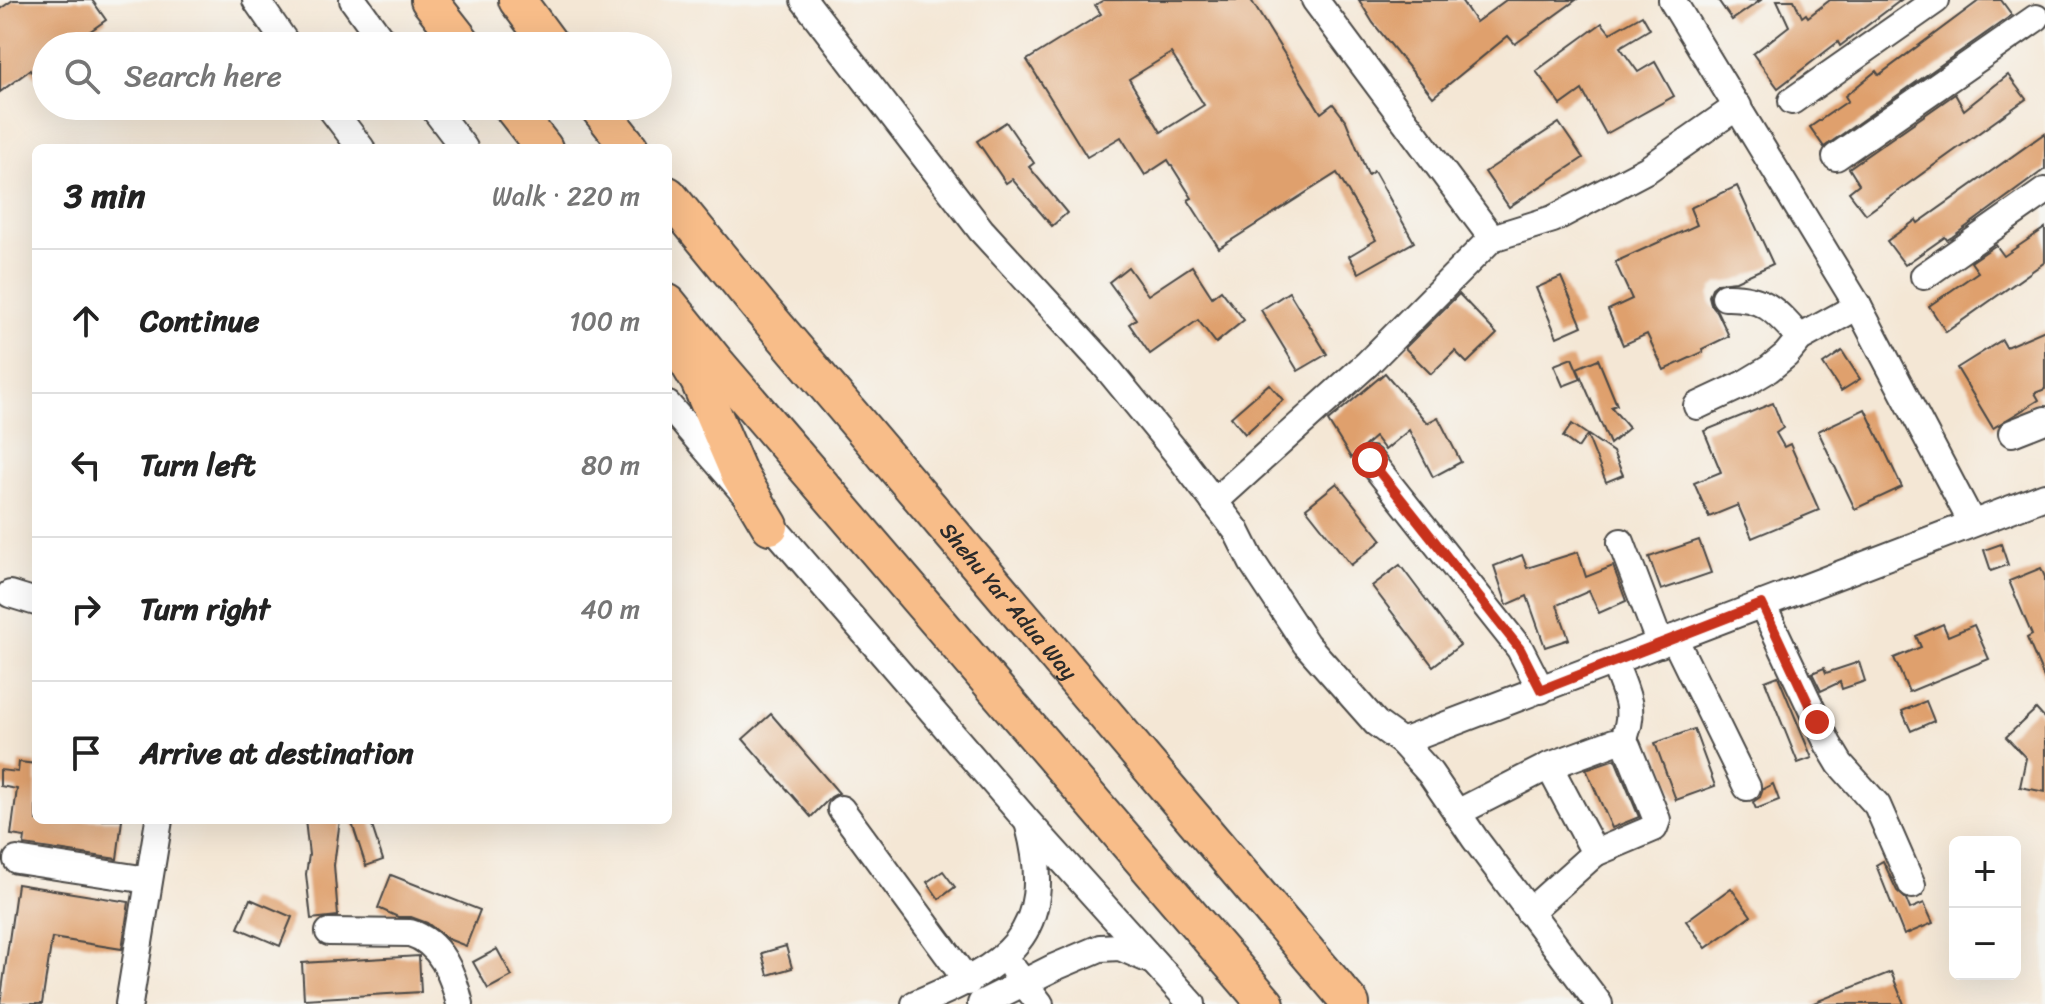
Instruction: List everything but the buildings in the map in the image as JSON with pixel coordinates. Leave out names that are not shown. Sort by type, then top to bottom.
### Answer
[{"type":"highway","points":[[429,0],[454,32]]},
{"type":"highway","points":[[517,0],[541,32]]},
{"type":"highway","points":[[522,120],[541,144]]},
{"type":"highway","points":[[608,120],[627,144]]},
{"type":"highway","name":"Shehu Yar'Adua Way","points":[[672,200],[1351,1004]]},
{"type":"highway","points":[[672,308],[738,389],[1266,1004]]},
{"type":"highway","points":[[672,336],[699,381],[730,455],[770,526]]},
{"type":"street","points":[[256,0],[278,32]]},
{"type":"street","points":[[353,0],[376,32]]},
{"type":"street","points":[[804,0],[981,230],[1103,363],[1236,530],[1252,562],[1306,644],[1376,723],[1402,742],[1430,773],[1599,1004]]},
{"type":"street","points":[[1315,0],[1492,238]]},
{"type":"street","points":[[1672,0],[1858,306],[1972,523]]},
{"type":"street","points":[[1792,101],[1936,0]]},
{"type":"street","points":[[1836,157],[2038,10]]},
{"type":"street","points":[[1214,502],[1367,364],[1492,238],[1553,219],[1648,169],[1738,106]]},
{"type":"street","points":[[340,120],[358,144]]},
{"type":"street","points":[[443,120],[461,144]]},
{"type":"street","points":[[1924,276],[2045,191]]},
{"type":"street","points":[[1725,297],[1741,296],[1774,309],[1800,338]]},
{"type":"street","points":[[1697,406],[1769,369],[1800,338],[1858,306]]},
{"type":"street","points":[[672,410],[1028,822],[1192,1004]]},
{"type":"street","points":[[2012,433],[2045,420]]},
{"type":"street","points":[[1370,460],[1520,649],[1541,690]]},
{"type":"street","points":[[1402,742],[2045,496]]},
{"type":"street","points":[[1621,542],[1667,641],[1747,787]]},
{"type":"street","points":[[10,594],[32,601]]},
{"type":"street","points":[[1762,604],[1828,744],[1840,764],[1877,805],[1912,885]]},
{"type":"street","points":[[1614,662],[1631,712],[1631,726],[1622,742]]},
{"type":"street","points":[[1457,813],[1549,766],[1614,742],[1627,746],[1657,820],[1654,828],[1595,853],[1529,912]]},
{"type":"street","points":[[1549,766],[1595,853]]},
{"type":"street","points":[[841,809],[974,993]]},
{"type":"street","points":[[974,993],[1014,947],[1028,924],[1036,898],[1038,871],[1028,822]]},
{"type":"street","points":[[129,1004],[158,824]]},
{"type":"street","points":[[17,860],[148,880]]},
{"type":"street","points":[[329,932],[410,933],[421,936],[439,952],[460,1004]]},
{"type":"street","points":[[915,1004],[1023,983],[1100,948],[1120,947],[1158,964]]},
{"type":"street","points":[[1004,957],[1040,1004]]},
{"type":"route","points":[[1370,460],[1520,649],[1541,690],[1762,604],[1817,722]]}]
